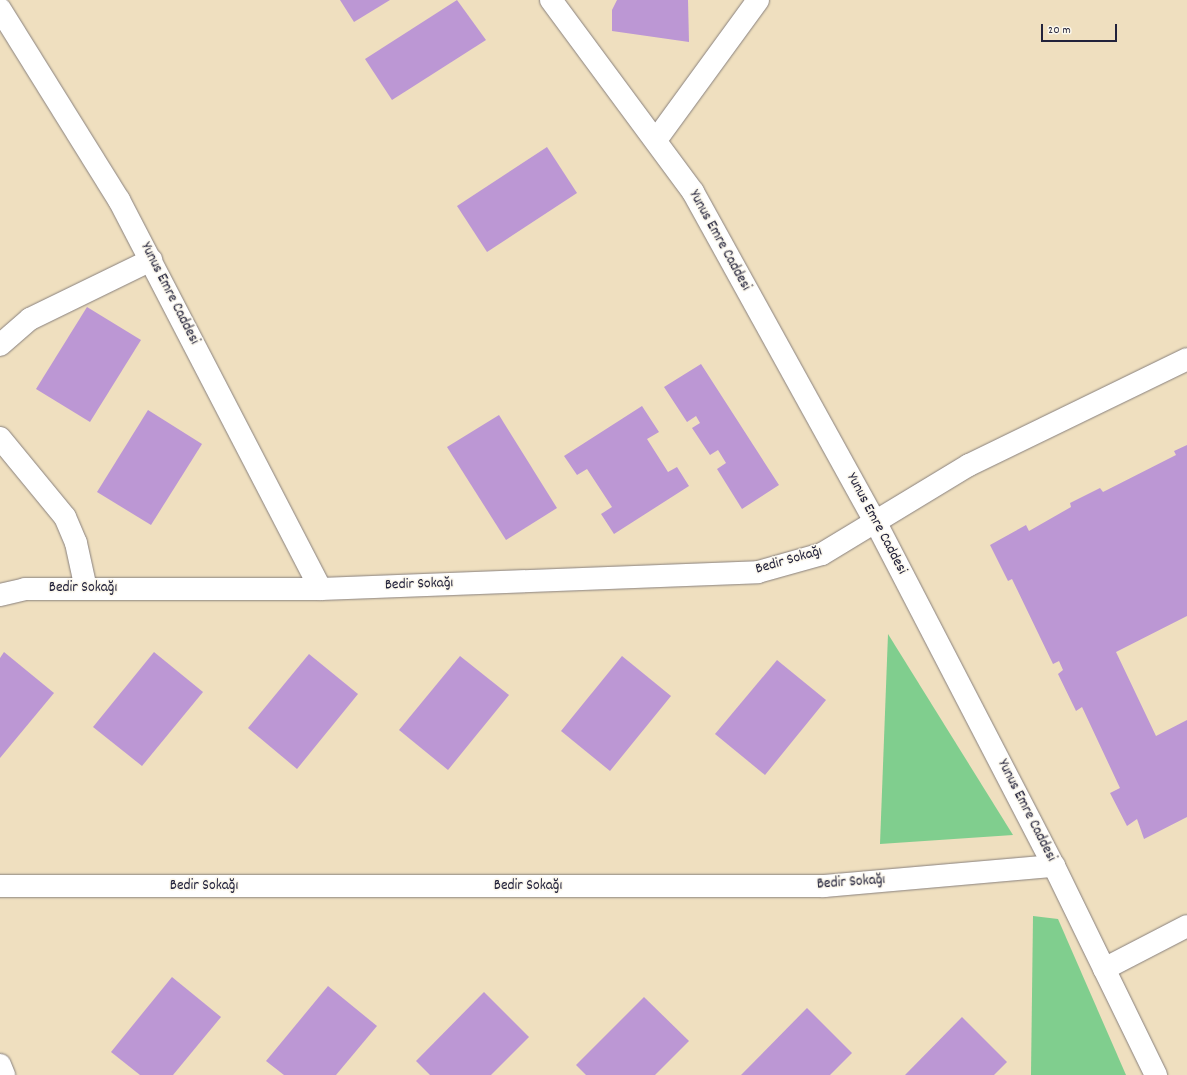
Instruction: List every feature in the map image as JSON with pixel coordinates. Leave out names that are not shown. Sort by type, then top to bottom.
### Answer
[{"type":"street","name":"Yunus Emre Caddesi","points":[[551,0],[693,192],[876,523],[1054,866],[1156,1075]]},
{"type":"street","points":[[656,140],[758,0]]},
{"type":"street","name":"Yunus Emre Caddesi","points":[[0,9],[119,200],[321,588]]},
{"type":"street","points":[[0,345],[30,319],[151,260]]},
{"type":"street","name":"Bedir Sokağı","points":[[0,595],[25,589],[321,588],[758,572],[822,554],[876,523],[969,465],[1187,359]]},
{"type":"street","points":[[0,438],[65,517],[76,543],[86,589]]},
{"type":"street","name":"Bedir Sokağı","points":[[0,886],[824,886],[1054,866]]},
{"type":"street","points":[[1104,969],[1187,926]]},
{"type":"street","points":[[0,1065],[4,1075]]},
{"type":"green space","points":[[888,634],[1013,835],[880,844]]},
{"type":"green space","points":[[1033,916],[1058,919],[1126,1075],[1031,1075]]},
{"type":"building","points":[[340,0],[390,0],[354,22]]},
{"type":"building","points":[[457,0],[486,40],[392,100],[365,59]]},
{"type":"building","points":[[617,0],[688,0],[689,42],[612,31],[612,10]]},
{"type":"building","points":[[547,147],[577,193],[487,252],[457,206]]},
{"type":"building","points":[[87,307],[141,340],[90,422],[36,389]]},
{"type":"building","points":[[701,364],[779,485],[742,509],[717,469],[726,463],[718,450],[710,455],[692,428],[700,423],[696,416],[687,422],[664,387]]},
{"type":"building","points":[[642,406],[659,432],[647,439],[668,472],[677,467],[689,486],[614,534],[601,514],[612,507],[587,469],[577,475],[564,456]]},
{"type":"building","points":[[148,410],[202,444],[151,525],[97,492]]},
{"type":"building","points":[[499,415],[557,508],[506,540],[447,447]]},
{"type":"building","points":[[1187,445],[1187,616],[1116,652],[1156,736],[1187,720],[1187,817],[1144,839],[1137,819],[1127,826],[1110,793],[1120,788],[1082,707],[1076,711],[1058,674],[1063,670],[1059,661],[1053,664],[1012,579],[1008,581],[990,545],[1026,525],[1029,531],[1071,507],[1070,503],[1100,488],[1103,492],[1176,455],[1174,451]]},
{"type":"building","points":[[4,652],[54,693],[0,758],[0,658]]},
{"type":"building","points":[[154,652],[203,692],[142,766],[93,727]]},
{"type":"building","points":[[309,654],[358,694],[297,769],[248,728]]},
{"type":"building","points":[[460,656],[509,695],[448,770],[399,730]]},
{"type":"building","points":[[622,656],[671,696],[610,771],[561,731]]},
{"type":"building","points":[[777,660],[826,700],[765,775],[715,734]]},
{"type":"building","points":[[172,977],[221,1017],[173,1075],[140,1075],[111,1052]]},
{"type":"building","points":[[328,986],[377,1026],[336,1075],[284,1075],[266,1061]]},
{"type":"building","points":[[484,992],[529,1037],[491,1075],[430,1075],[416,1061]]},
{"type":"building","points":[[644,997],[689,1041],[655,1075],[586,1075],[576,1065]]},
{"type":"building","points":[[807,1008],[852,1053],[830,1075],[741,1075]]},
{"type":"building","points":[[962,1017],[1007,1062],[994,1075],[905,1075]]}]
